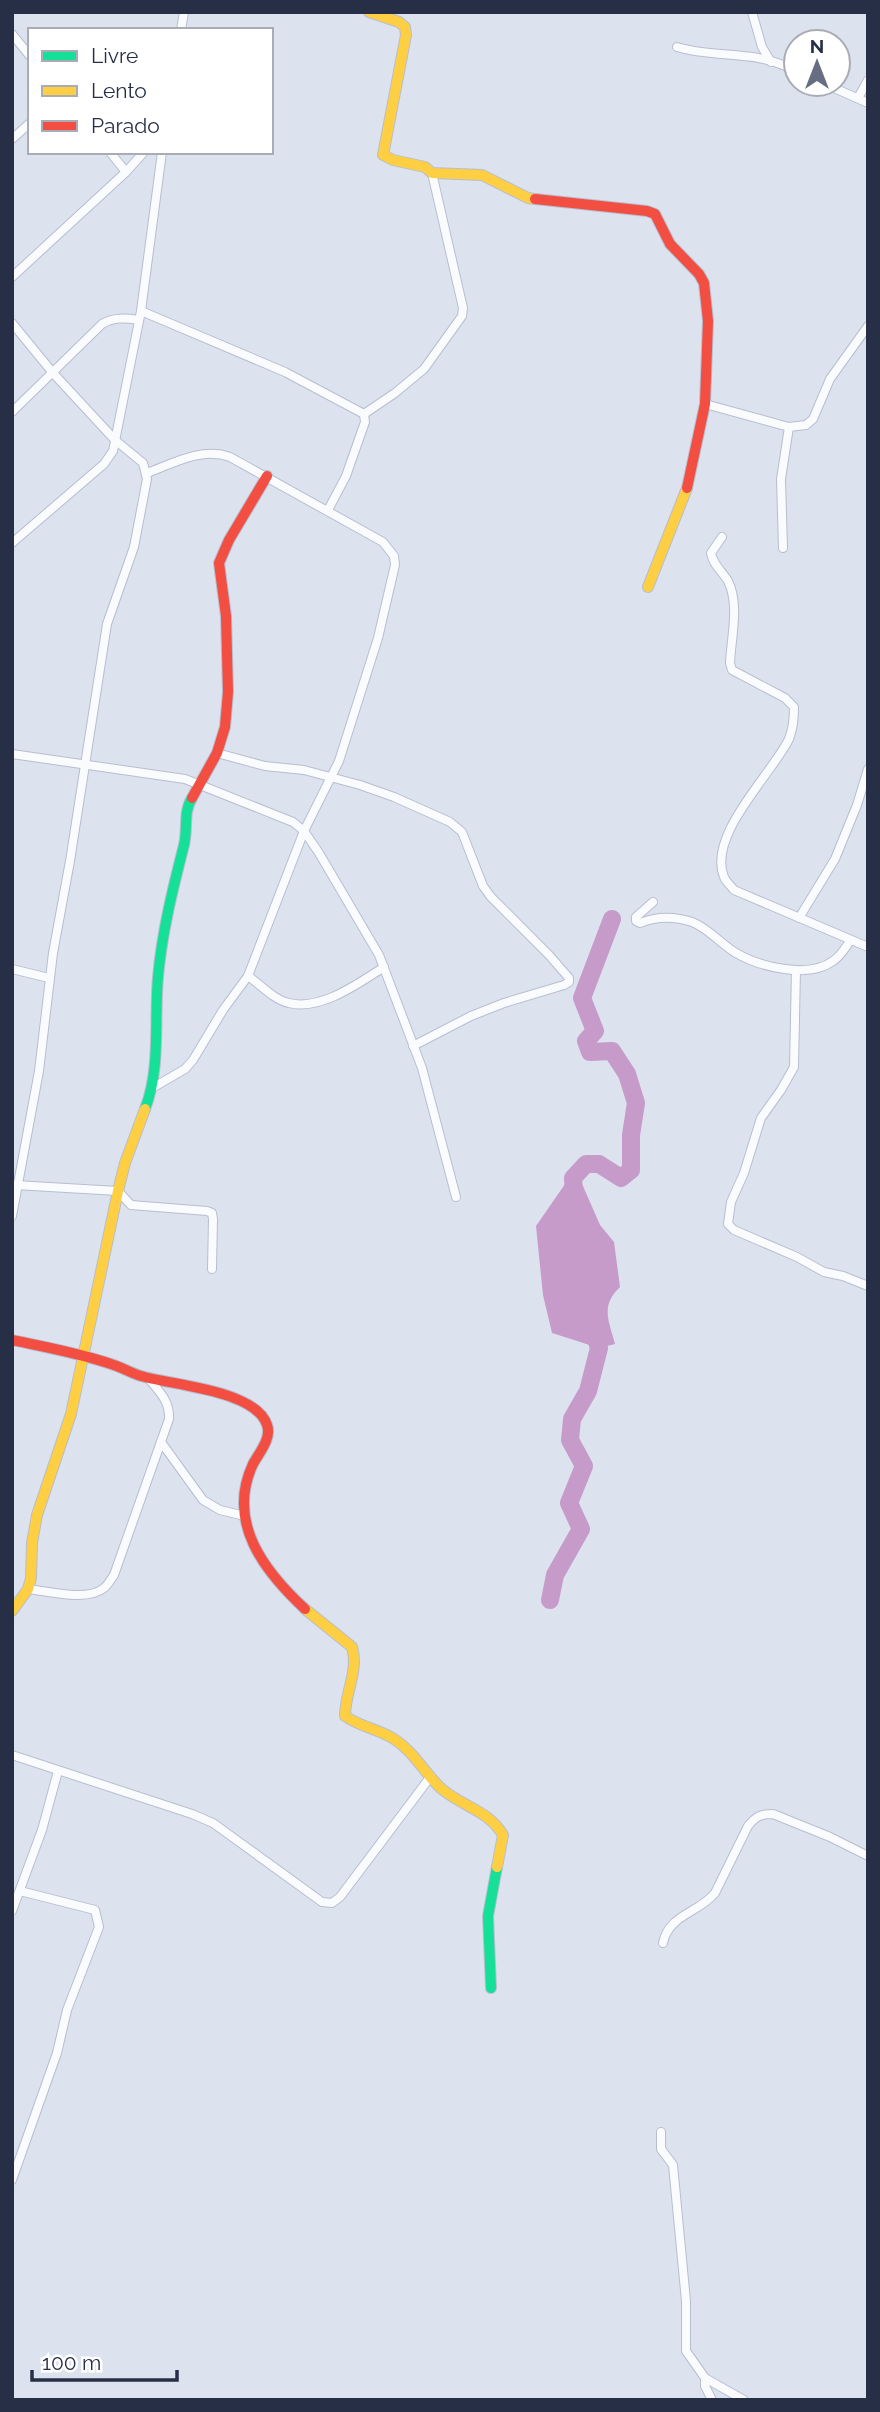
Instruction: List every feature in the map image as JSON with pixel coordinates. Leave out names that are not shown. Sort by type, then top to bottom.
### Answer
[{"type":"street","points":[[364,414],[424,369],[462,316],[463,308],[432,173],[425,167],[383,155],[406,34],[405,27],[399,22],[369,12]]},
{"type":"street","points":[[752,12],[762,47],[771,62]]},
{"type":"street","points":[[12,34],[28,54]]},
{"type":"street","points":[[677,47],[694,52],[744,56],[782,66]]},
{"type":"street","points":[[858,98],[868,80]]},
{"type":"street","points":[[852,95],[868,103]]},
{"type":"street","points":[[12,139],[28,125]]},
{"type":"street","points":[[112,154],[126,172]]},
{"type":"street","points":[[12,277],[142,154]]},
{"type":"street","points":[[12,543],[104,464],[113,452],[140,316],[162,154]]},
{"type":"street","points":[[432,173],[482,175],[528,198],[655,214],[670,244],[699,274],[704,283],[708,321],[705,404],[690,480],[648,587]]},
{"type":"street","points":[[12,412],[102,324],[110,319],[140,316],[285,372],[364,414]]},
{"type":"street","points":[[12,323],[53,373],[116,440],[142,463],[147,473],[134,547],[107,624],[49,978],[39,1071],[15,1185],[12,1216]]},
{"type":"street","points":[[705,404],[789,427],[806,425],[813,418],[830,379],[868,326]]},
{"type":"street","points":[[328,510],[346,476],[365,422],[364,414]]},
{"type":"street","points":[[783,548],[781,479],[789,427]]},
{"type":"street","points":[[147,473],[200,454],[217,452],[267,476],[383,542],[394,555],[395,565],[378,638],[339,761],[304,831],[248,976],[223,1010],[193,1060],[184,1069],[154,1087]]},
{"type":"street","points":[[12,1611],[28,1588],[33,1565],[32,1543],[37,1515],[71,1414],[125,1163],[154,1087],[158,975],[173,883],[185,841],[184,817],[187,806],[218,753],[225,727],[228,692],[226,616],[219,563],[229,540],[267,476]]},
{"type":"street","points":[[722,537],[711,553],[713,562],[728,582],[733,598],[732,670],[785,698],[794,707],[789,738],[729,830],[722,859],[724,878],[734,890],[868,947]]},
{"type":"street","points":[[218,753],[265,766],[304,770],[394,797],[450,822],[462,832],[483,886],[491,897],[569,978],[569,982],[564,985],[482,1012],[413,1046]]},
{"type":"street","points":[[12,754],[164,775],[200,783],[293,822],[304,831],[345,895],[384,967],[422,1068],[456,1197]]},
{"type":"street","points":[[799,918],[835,859],[868,769]]},
{"type":"street","points":[[653,902],[636,917],[636,921],[640,923],[665,917],[689,921],[747,958],[772,967],[796,970],[817,968],[831,963],[850,941]]},
{"type":"street","points":[[248,976],[279,999],[290,1004],[307,1004],[339,995],[384,967]]},
{"type":"street","points":[[12,969],[49,978]]},
{"type":"street","points":[[796,970],[794,1067],[761,1118],[744,1173],[731,1202],[727,1224],[734,1230],[797,1257],[824,1272],[868,1286]]},
{"type":"street","points":[[15,1185],[118,1191],[131,1205],[212,1213],[212,1269]]},
{"type":"street","points":[[12,1340],[82,1356],[148,1378],[218,1393],[262,1414],[269,1433],[250,1471],[246,1491],[245,1516],[252,1544],[265,1569],[291,1597],[352,1647],[356,1656],[356,1667],[344,1704],[345,1716],[354,1724],[390,1737],[407,1748],[441,1788],[498,1824],[503,1835],[488,1916],[491,1988]]},
{"type":"street","points":[[28,1588],[72,1595],[90,1594],[104,1589],[114,1575],[169,1419],[170,1408],[148,1378]]},
{"type":"street","points":[[161,1442],[203,1500],[220,1510],[245,1516]]},
{"type":"street","points":[[12,1755],[213,1823],[322,1902],[332,1903],[340,1897],[431,1776]]},
{"type":"street","points":[[12,1912],[46,1816],[58,1771]]},
{"type":"street","points":[[663,1943],[671,1924],[708,1901],[715,1892],[755,1817],[773,1814],[868,1856]]},
{"type":"street","points":[[12,2180],[57,2053],[67,2010],[99,1927],[95,1910],[20,1891]]},
{"type":"street","points":[[661,2132],[661,2149],[673,2165],[686,2301],[686,2351],[705,2378],[744,2400]]},
{"type":"street","points":[[705,2378],[705,2386],[712,2400]]},
{"type":"shaded area","points":[[572,1174],[579,1177],[600,1225],[614,1242],[620,1287],[610,1301],[608,1314],[615,1344],[599,1348],[552,1333],[543,1295],[536,1226]]},
{"type":"waterway","points":[[574,1197],[573,1178],[586,1164],[599,1164],[621,1178],[631,1170],[631,1135],[636,1103],[627,1074],[612,1051],[590,1052],[586,1041],[595,1031],[582,998],[612,919]]},
{"type":"waterway","points":[[550,1600],[555,1575],[581,1529],[569,1503],[584,1466],[570,1440],[572,1419],[588,1391],[599,1348],[592,1327]]},
{"type":"traffic: fast","points":[[145,1109],[155,1061],[162,943],[192,798]]},
{"type":"traffic: fast","points":[[491,1988],[488,1916],[497,1867]]},
{"type":"traffic: slow","points":[[369,12],[399,22],[405,27],[406,35],[383,155],[425,167],[432,173],[482,175],[535,199]]},
{"type":"traffic: slow","points":[[648,587],[687,488]]},
{"type":"traffic: slow","points":[[12,1611],[28,1589],[31,1578],[32,1543],[37,1515],[71,1414],[118,1191],[125,1163],[145,1109]]},
{"type":"traffic: slow","points":[[305,1609],[352,1647],[354,1665],[345,1716],[394,1739],[408,1750],[443,1790],[491,1820],[503,1835],[497,1867]]},
{"type":"traffic: jam","points":[[535,199],[655,214],[670,244],[699,274],[704,283],[708,321],[705,404],[687,488]]},
{"type":"traffic: jam","points":[[192,798],[217,753],[225,727],[228,692],[226,616],[219,563],[229,540],[267,476]]},
{"type":"traffic: jam","points":[[12,1340],[62,1350],[115,1365],[141,1376],[230,1396],[260,1413],[267,1425],[268,1435],[246,1485],[244,1506],[247,1525],[263,1562],[305,1609]]}]
